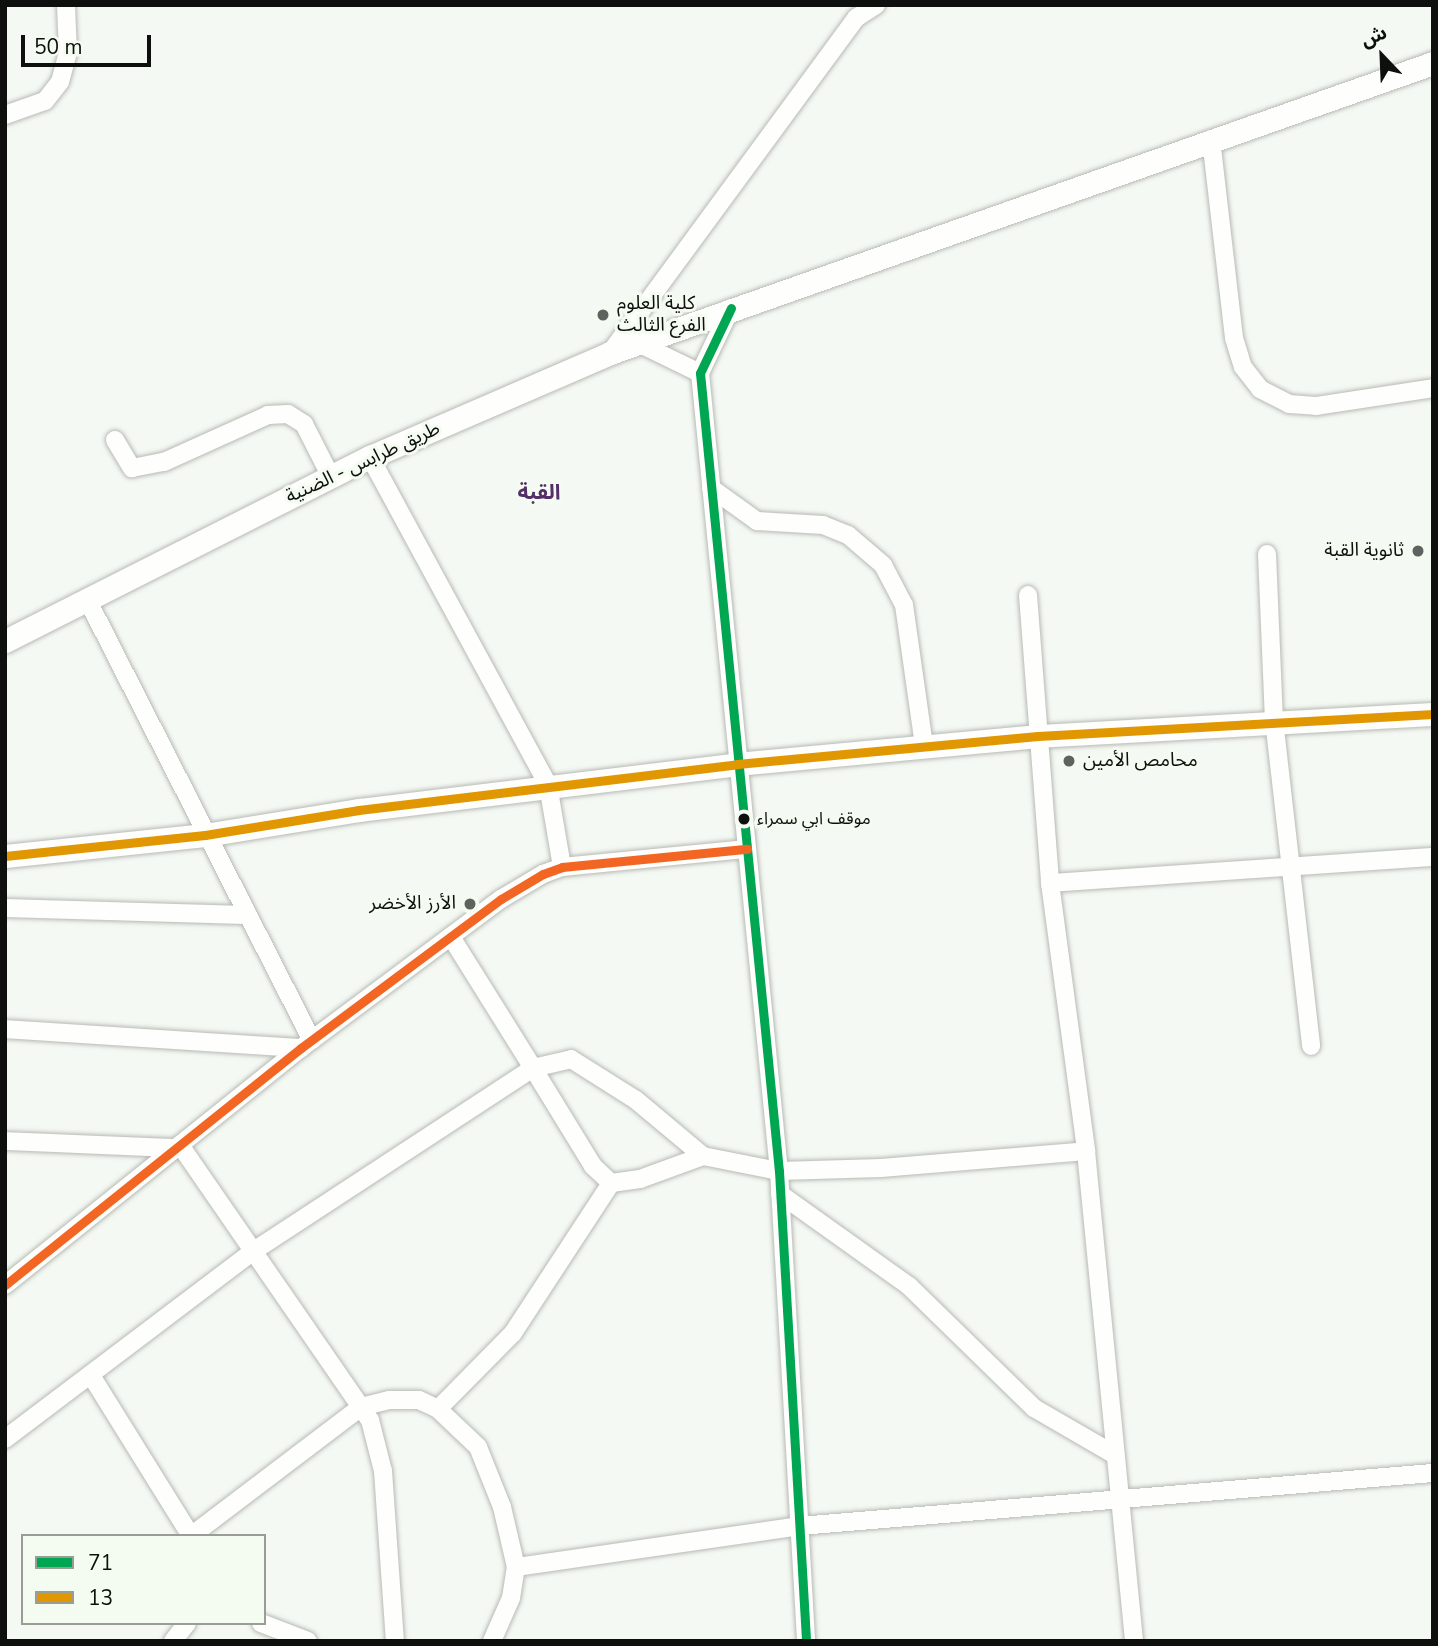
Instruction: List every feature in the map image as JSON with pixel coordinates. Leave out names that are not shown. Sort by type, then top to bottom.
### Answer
[{"type":"main road","name":"طريق طرابس - الضنية","points":[[5,641],[370,457],[610,353],[731,308],[1433,63]]},
{"type":"main road","points":[[5,856],[205,835],[548,785],[925,745],[1274,720],[1433,714]]},
{"type":"street","points":[[5,116],[45,101],[60,82],[68,53],[66,5]]},
{"type":"street","points":[[610,353],[850,12],[876,5]]},
{"type":"street","points":[[1211,139],[1234,338],[1243,367],[1260,389],[1289,404],[1316,406],[1433,388]]},
{"type":"street","points":[[731,308],[700,373],[779,1171],[806,1641]]},
{"type":"street","points":[[638,343],[700,373]]},
{"type":"street","points":[[115,440],[132,468],[164,462],[268,415],[288,414],[304,424],[331,477]]},
{"type":"street","points":[[370,457],[548,785],[562,867]]},
{"type":"street","points":[[711,488],[757,521],[823,525],[848,535],[883,565],[904,605],[925,745]]},
{"type":"street","points":[[1267,554],[1274,720],[1311,1046]]},
{"type":"street","points":[[1028,595],[1050,883],[1086,1151],[1134,1641]]},
{"type":"street","points":[[87,599],[307,1044]]},
{"type":"street","points":[[5,1285],[307,1044],[502,899],[562,867],[747,849]]},
{"type":"street","points":[[1050,883],[1289,869],[1433,857]]},
{"type":"street","points":[[5,908],[245,915]]},
{"type":"street","points":[[451,937],[593,1166],[611,1184]]},
{"type":"street","points":[[5,1028],[307,1044]]},
{"type":"street","points":[[5,1439],[92,1377],[255,1250],[533,1068],[559,1058],[582,1064],[636,1100],[703,1156],[779,1171],[881,1168],[1086,1151]]},
{"type":"street","points":[[5,1141],[177,1147]]},
{"type":"street","points":[[177,1147],[255,1250],[361,1407],[378,1439],[383,1471],[395,1641]]},
{"type":"street","points":[[438,1409],[513,1333],[611,1184],[640,1179],[703,1156]]},
{"type":"street","points":[[780,1194],[909,1286],[1034,1408],[1115,1455]]},
{"type":"street","points":[[92,1377],[190,1534]]},
{"type":"street","points":[[194,1534],[361,1407],[389,1400],[419,1400],[438,1409],[478,1447],[502,1507],[516,1567],[511,1598],[492,1641]]},
{"type":"street","points":[[516,1567],[800,1526],[1433,1473]]},
{"type":"street","points":[[173,1641],[185,1625]]},
{"type":"street","points":[[266,1625],[308,1641]]},
{"type":"transit line","name":"71","points":[[731,308],[700,373],[779,1171],[806,1641]]},
{"type":"transit line","name":"13","points":[[5,856],[205,835],[359,810],[737,764],[1038,736],[1433,714]]},
{"type":"transit line","points":[[5,1285],[301,1048],[501,899],[543,874],[562,867],[747,849]]},
{"type":"place","name":"كلية العلوم الفرع الثالث","points":[[603,315]]},
{"type":"place","name":"ثانوية القبة","points":[[1418,551]]},
{"type":"place","name":"محامص الأمين","points":[[1069,761]]},
{"type":"place","name":"موقف ابي سمراء","points":[[744,819]]},
{"type":"place","name":"الأرز الأخضر","points":[[470,904]]},
{"type":"district","name":"القبة","points":[[539,492]]}]
